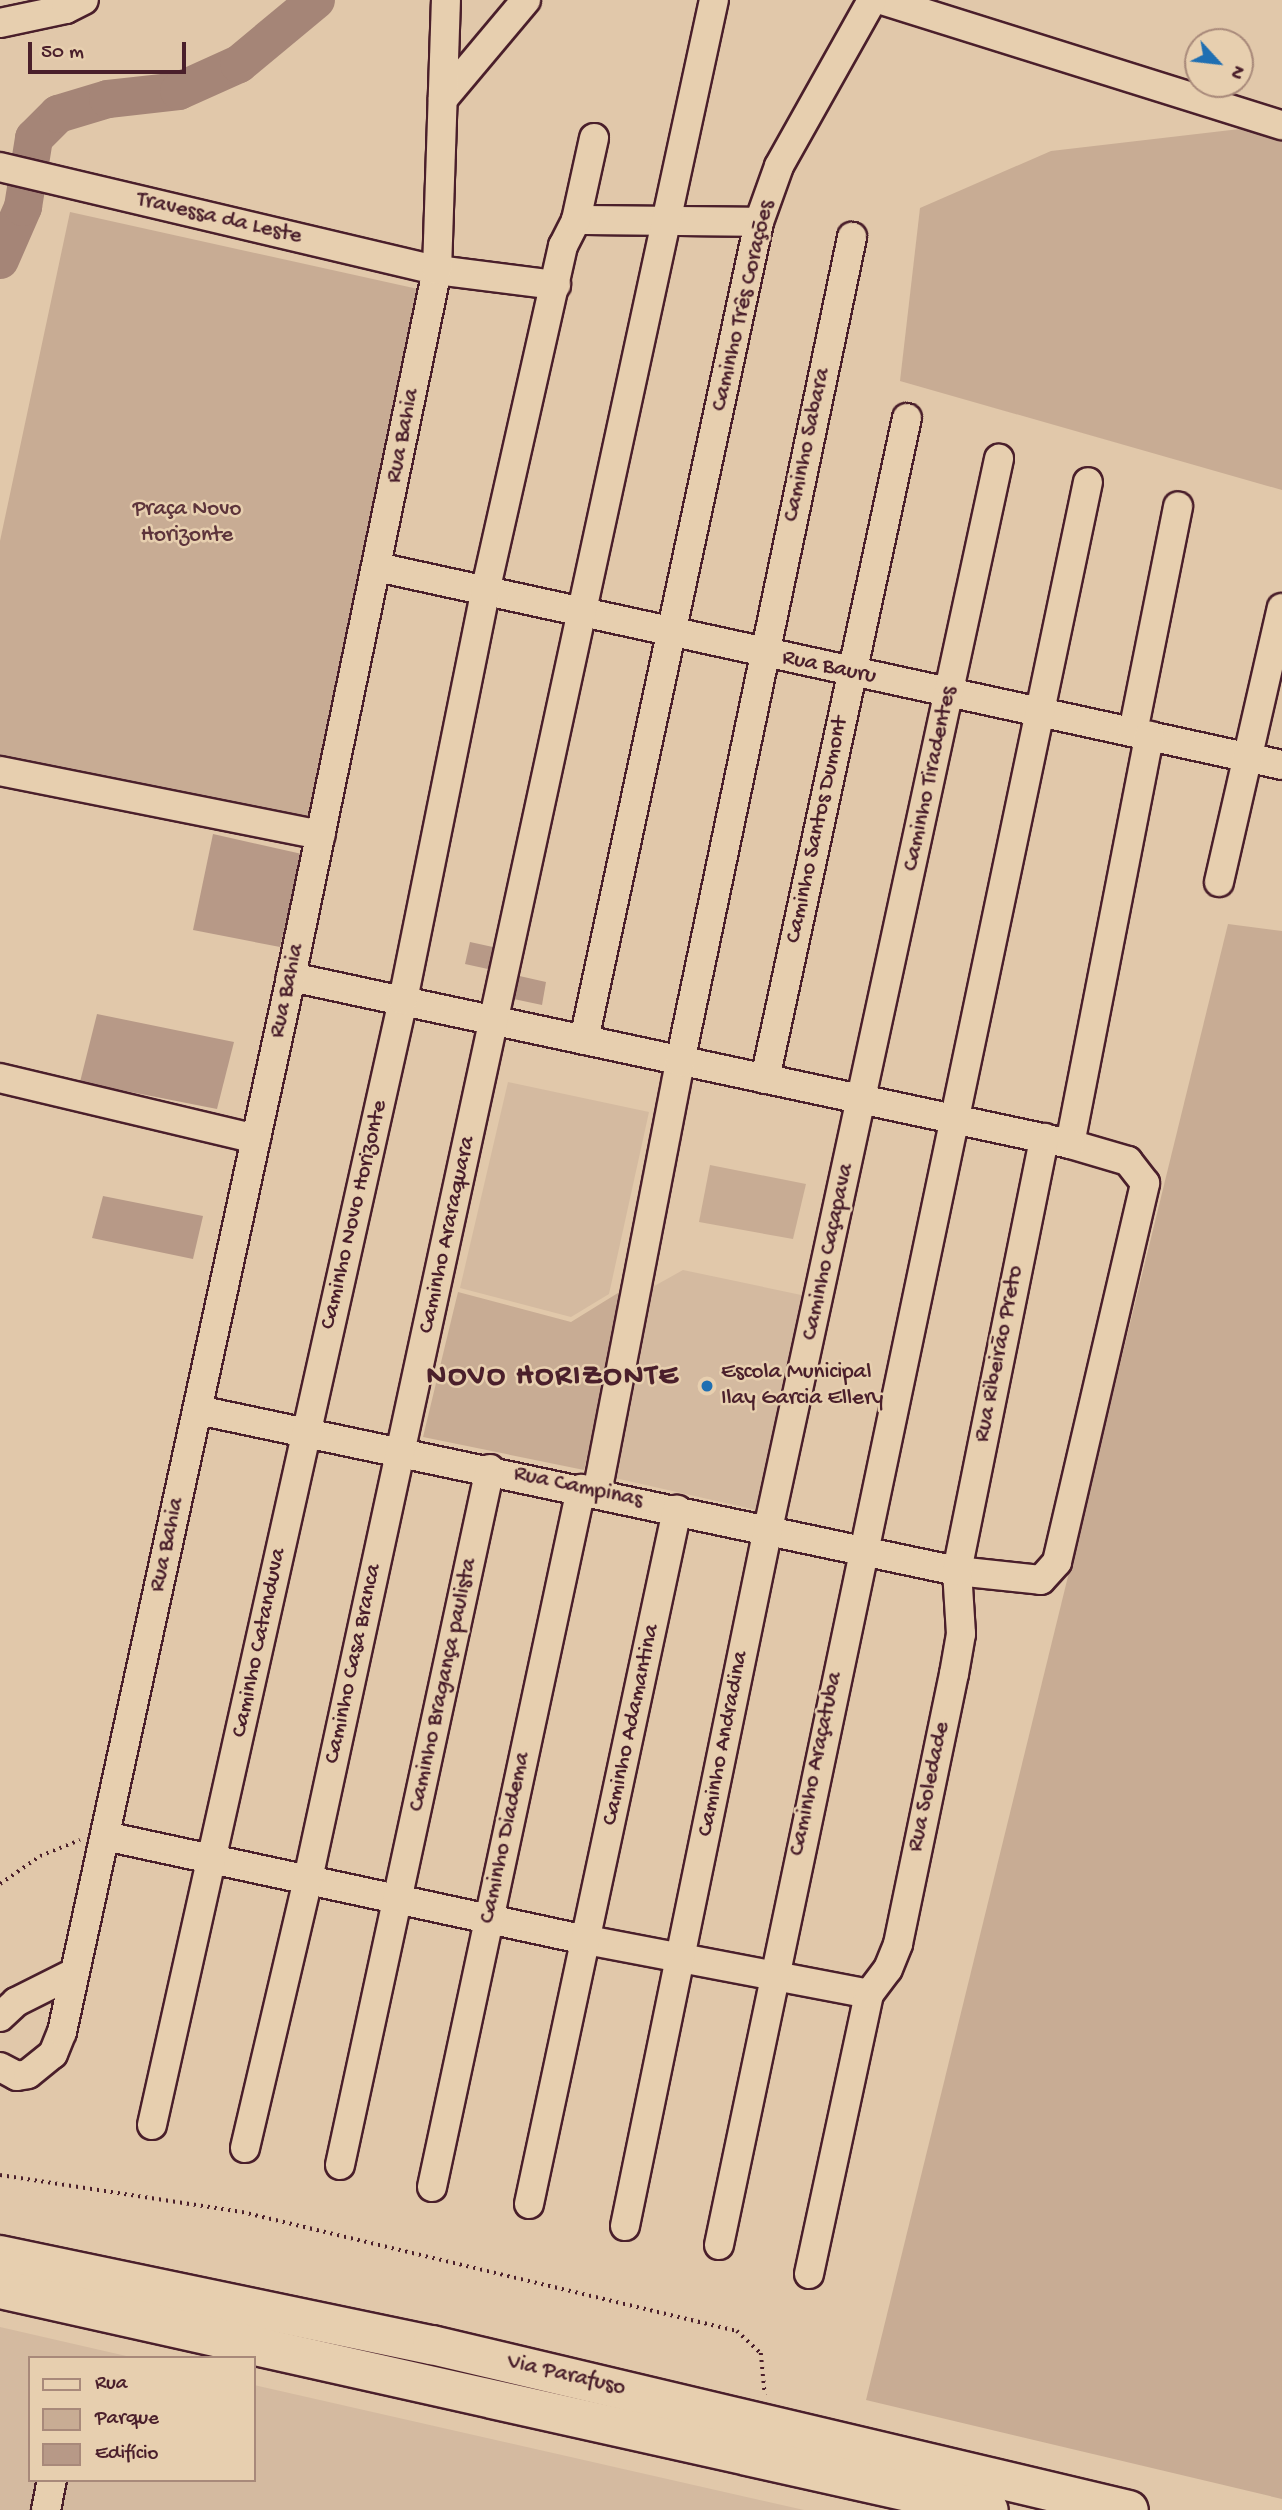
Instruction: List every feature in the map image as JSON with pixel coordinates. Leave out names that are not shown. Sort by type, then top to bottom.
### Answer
[{"type":"highway","name":"Via Parafuso","points":[[0,2255],[432,2345],[1129,2510]]},
{"type":"highway","name":"Via Parafuso","points":[[0,2290],[981,2509]]},
{"type":"street","points":[[0,23],[66,9],[84,0]]},
{"type":"street","name":"Rua Bahia","points":[[0,2067],[17,2076],[29,2074],[52,2053],[62,2032],[72,1974],[105,1836],[198,1410],[377,568],[437,270],[446,0]]},
{"type":"street","points":[[443,99],[526,0]]},
{"type":"street","name":"Caminho Araraquara","points":[[401,1450],[495,1020],[578,614],[670,219],[715,0]]},
{"type":"street","name":"Caminho Três Corações","points":[[584,1040],[759,222],[779,166],[872,0]]},
{"type":"street","points":[[882,0],[1282,125]]},
{"type":"street","points":[[445,30],[492,41]]},
{"type":"street","name":"Caminho Novo Horizonte","points":[[307,1430],[403,1000],[485,592],[564,246],[576,220],[594,138]]},
{"type":"street","name":"Travessa da Leste","points":[[3,167],[437,270],[556,285]]},
{"type":"street","points":[[576,220],[759,222]]},
{"type":"street","name":"Caminho Sabara","points":[[680,1062],[852,237]]},
{"type":"street","name":"Caminho Santos Dumont","points":[[765,1079],[907,418]]},
{"type":"street","name":"Caminho Tiradentes","points":[[863,1098],[999,459]]},
{"type":"street","name":"Caminho Araçatuba","points":[[719,2245],[772,1978],[1088,482]]},
{"type":"street","name":"Rua Ribeirão Preto","points":[[957,1571],[1057,1141],[1141,734],[1178,506]]},
{"type":"street","name":"Rua Bauru","points":[[377,568],[578,614],[1282,765]]},
{"type":"street","points":[[1219,882],[1282,608]]},
{"type":"street","points":[[0,771],[321,835]]},
{"type":"street","points":[[291,977],[1057,1141]]},
{"type":"street","name":"Caminho Diadema","points":[[432,2188],[489,1919],[589,1491],[680,1062]]},
{"type":"street","points":[[0,1078],[256,1139]]},
{"type":"street","name":"Caminho Caçapava","points":[[768,1529],[863,1098]]},
{"type":"street","name":"Rua Campinas","points":[[198,1410],[307,1430],[957,1571],[1041,1580],[1057,1562],[1144,1183],[1128,1161],[1057,1141]]},
{"type":"street","name":"Caminho Catanduva","points":[[152,2125],[307,1430]]},
{"type":"street","name":"Caminho Casa Branca","points":[[245,2148],[308,1879],[401,1450]]},
{"type":"street","name":"Caminho Bragança paulista","points":[[340,2165],[490,1469]]},
{"type":"street","name":"Caminho Adamantina","points":[[529,2204],[677,1510]]},
{"type":"street","name":"Caminho Andradina","points":[[625,2227],[768,1529]]},
{"type":"street","name":"Rua Soledade","points":[[869,1994],[893,1958],[906,1903],[961,1634],[957,1571]]},
{"type":"street","points":[[105,1836],[213,1857],[397,1900],[587,1940],[772,1978],[869,1994],[809,2274]]},
{"type":"street","points":[[0,2017],[16,2002],[72,1974]]},
{"type":"street","points":[[46,2510],[52,2482]]},
{"type":"path","points":[[0,1884],[40,1856],[70,1843],[105,1836]]},
{"type":"path","points":[[0,2175],[275,2219],[737,2331],[761,2353],[765,2422]]},
{"type":"shaded area","points":[[508,1082],[649,1112],[609,1294],[571,1317],[460,1288]]},
{"type":"shaded area","name":"Escola Municipal Ilay Garcia Ellery","points":[[683,1270],[806,1296],[761,1511],[606,1476],[649,1289]]},
{"type":"shaded area","points":[[0,2327],[126,2356],[28,2356],[28,2482],[256,2482],[256,2385],[804,2510],[0,2510]]},
{"type":"green space","points":[[1282,124],[1282,490],[900,381],[920,208],[1051,151]]},
{"type":"green space","name":"Praça Novo Horizonte","points":[[70,212],[418,289],[305,840],[0,783],[0,541]]},
{"type":"green space","points":[[1228,924],[1282,931],[1282,2499],[866,2400]]},
{"type":"green space","points":[[710,1165],[806,1184],[793,1239],[699,1222]]},
{"type":"green space","points":[[626,1288],[584,1470],[423,1437],[458,1292],[571,1322]]},
{"type":"building","points":[[213,834],[302,854],[280,947],[193,930]]},
{"type":"building","points":[[470,942],[502,949],[497,971],[465,964]]},
{"type":"building","points":[[515,975],[546,982],[542,1005],[509,998]]},
{"type":"building","points":[[97,1014],[234,1042],[217,1109],[80,1082]]},
{"type":"building","points":[[103,1196],[203,1216],[193,1259],[92,1238]]},
{"type":"waterway","points":[[0,260],[23,207],[34,138],[58,114],[108,99],[179,91],[239,64],[316,0]]},
{"type":"place","name":"Escola Municipal Ilay Garcia Ellery","points":[[707,1386]]},
{"type":"district","name":"NOVO HORIZONTE","points":[[553,1378]]}]
